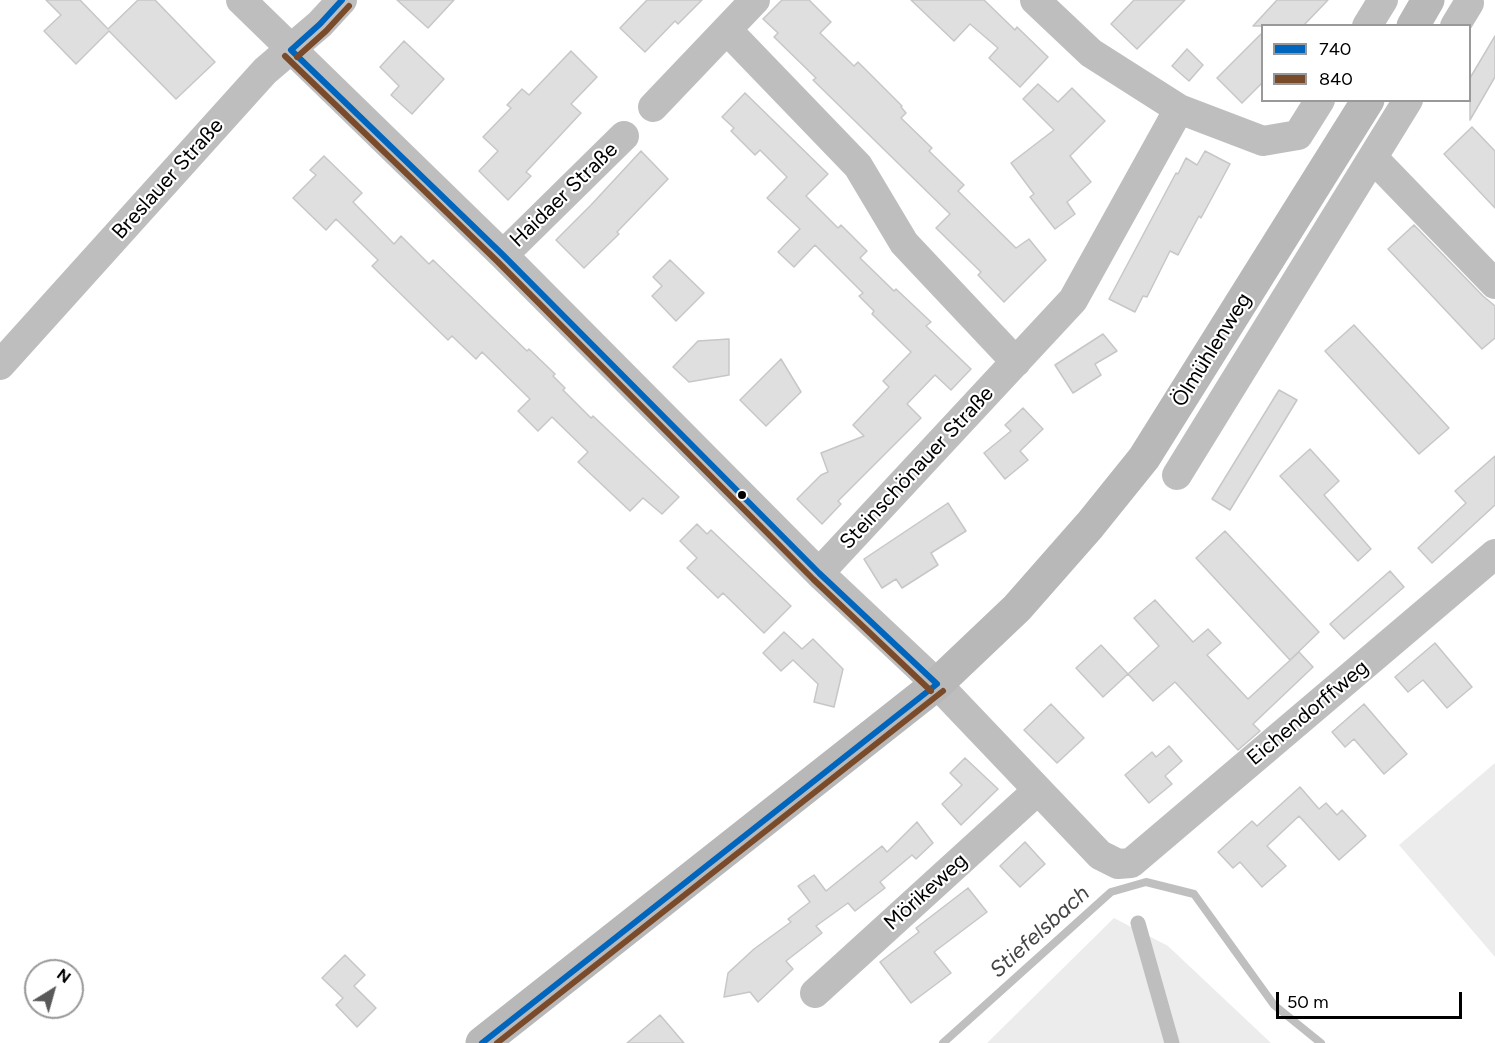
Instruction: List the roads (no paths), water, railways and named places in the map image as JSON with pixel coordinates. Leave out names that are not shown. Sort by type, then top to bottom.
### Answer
[{"type":"main road","points":[[1414,24],[1428,0]]},
{"type":"main road","name":"Ölmühlenweg","points":[[482,1043],[937,684],[1017,608],[1090,525],[1144,458],[1367,102]]},
{"type":"street","points":[[241,0],[503,255],[819,573],[937,684],[1038,790]]},
{"type":"street","name":"Breslauer Straße","points":[[0,365],[265,70],[320,24],[342,0]]},
{"type":"street","points":[[653,107],[755,0]]},
{"type":"street","points":[[1035,0],[1091,53],[1179,109],[1263,141],[1299,135],[1319,102]]},
{"type":"street","points":[[1368,24],[1383,0]]},
{"type":"street","points":[[727,30],[858,166],[904,243],[1016,362]]},
{"type":"street","points":[[1177,475],[1407,102]]},
{"type":"street","name":"Steinschönauer Straße","points":[[819,573],[1073,300],[1179,109]]},
{"type":"street","name":"Haidaer Straße","points":[[503,255],[624,136]]},
{"type":"street","points":[[1373,158],[1495,284]]},
{"type":"street","name":"Eichendorffweg","points":[[1038,790],[1100,855],[1118,864],[1131,863],[1495,554]]},
{"type":"street","name":"Mörikeweg","points":[[815,993],[1038,790]]},
{"type":"lane","points":[[1138,923],[1172,1043]]},
{"type":"waterway","name":"Stiefelsbach","points":[[943,1043],[1111,892],[1146,882],[1194,894],[1274,1005],[1321,1043]]}]
